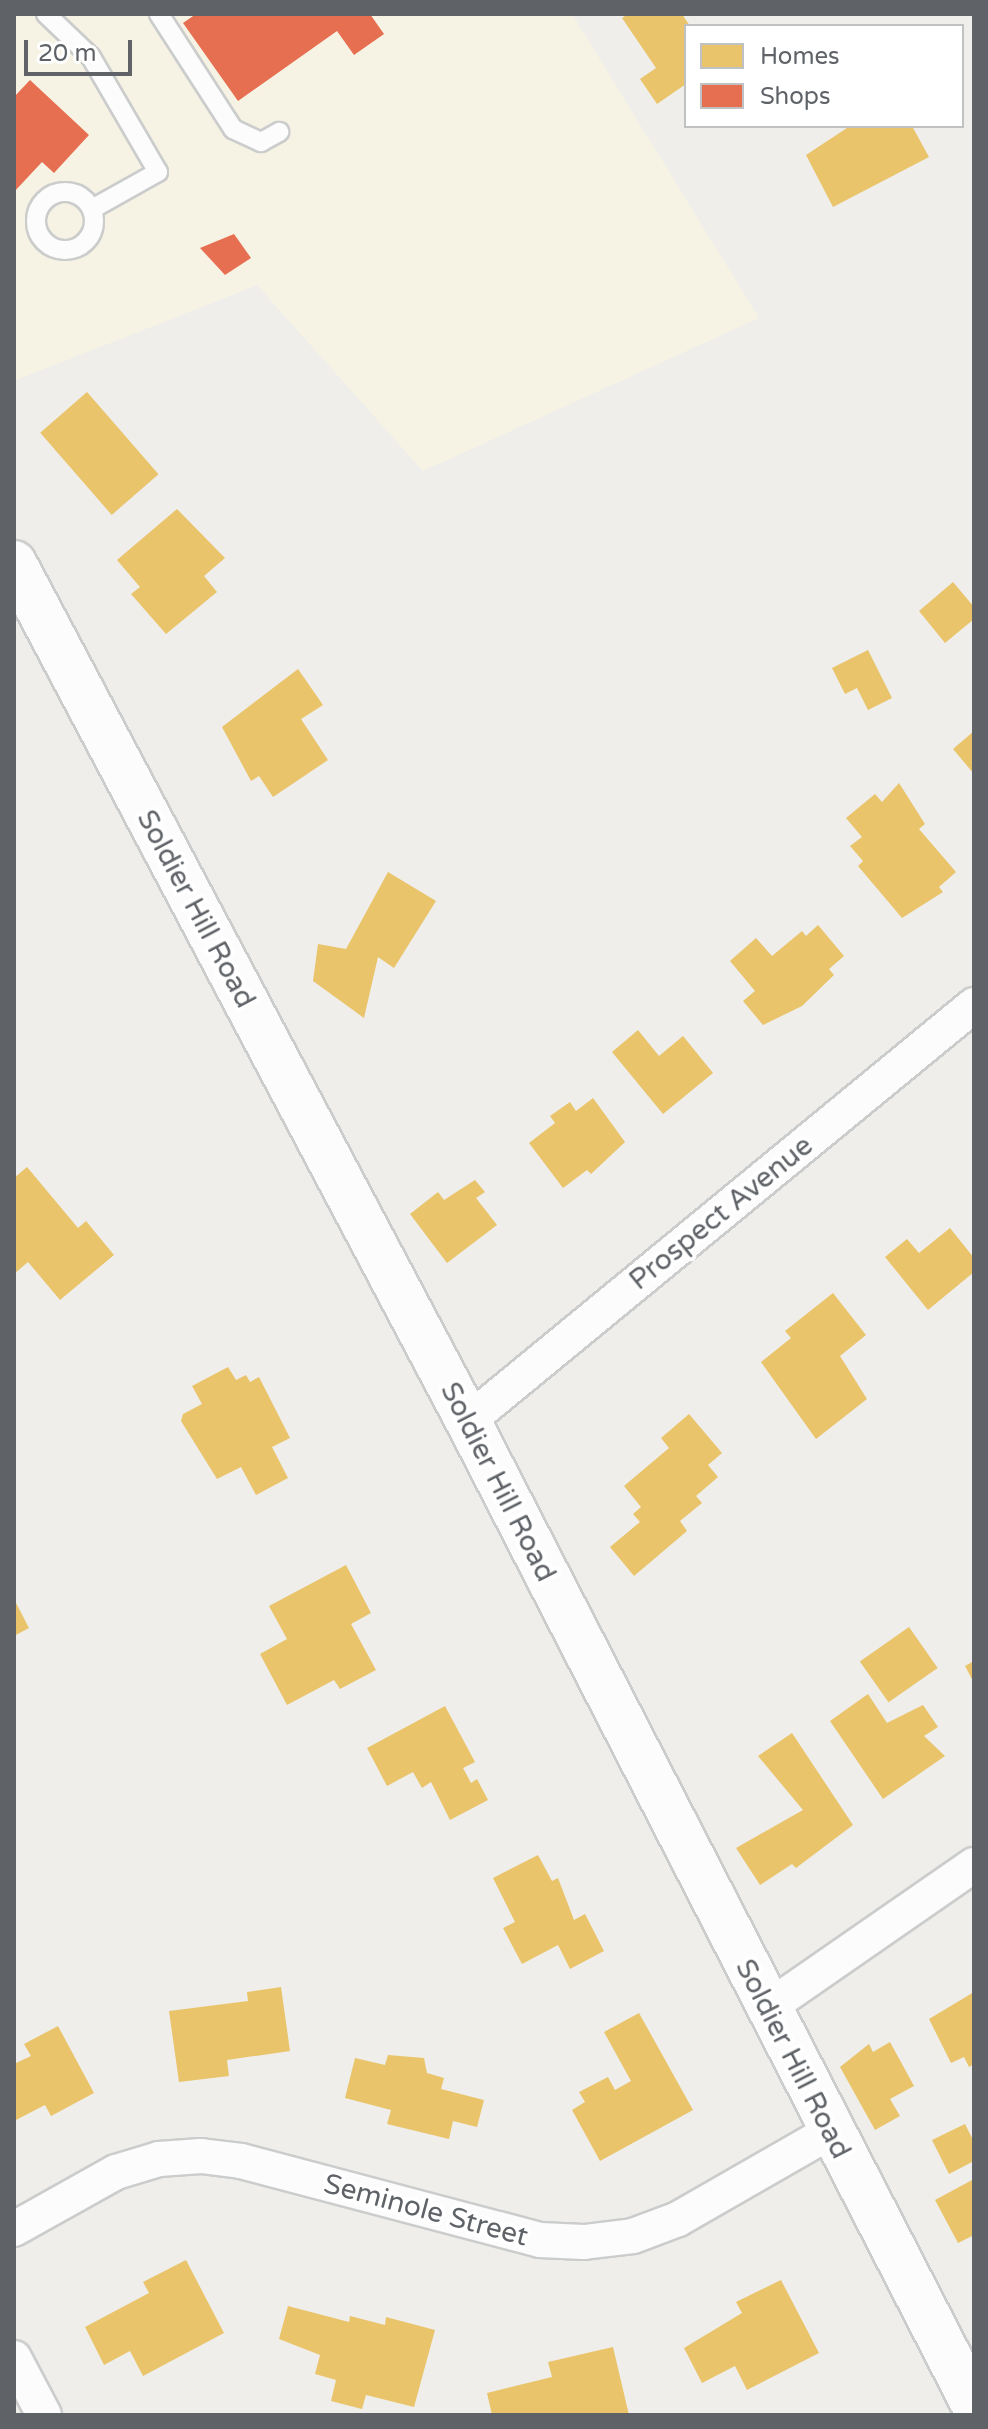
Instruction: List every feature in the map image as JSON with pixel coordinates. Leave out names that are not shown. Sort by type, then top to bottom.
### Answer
[{"type":"street","name":"Soldier Hill Road","points":[[14,563],[468,1421],[766,2009],[974,2405]]},
{"type":"street","name":"Prospect Avenue","points":[[468,1421],[974,1005]]},
{"type":"street","points":[[766,2009],[974,1865]]},
{"type":"street","name":"Seminole Street","points":[[14,2229],[116,2172],[159,2159],[201,2156],[241,2161],[540,2240],[584,2242],[633,2236],[678,2219],[830,2132]]},
{"type":"street","points":[[14,2358],[44,2415]]},
{"type":"lane","points":[[46,14],[91,57],[158,172],[92,209]]},
{"type":"lane","points":[[159,14],[233,129],[261,142],[279,132]]},
{"type":"shaded area","points":[[14,14],[572,14],[759,318],[423,471],[257,285],[14,381]]},
{"type":"building: Homes","points":[[628,14],[682,14],[689,24],[684,24],[684,85],[657,104],[640,79],[656,68],[622,18]]},
{"type":"building: Homes","points":[[847,128],[913,128],[929,157],[833,207],[806,155]]},
{"type":"building: Homes","points":[[87,392],[159,474],[112,515],[40,433]]},
{"type":"building: Homes","points":[[177,509],[225,558],[204,576],[217,592],[166,634],[131,594],[140,587],[117,560]]},
{"type":"building: Homes","points":[[953,582],[974,607],[974,619],[945,643],[919,611]]},
{"type":"building: Homes","points":[[868,650],[892,698],[868,710],[857,688],[845,694],[832,668]]},
{"type":"building: Homes","points":[[298,669],[323,705],[301,719],[328,760],[273,797],[259,776],[251,781],[222,727]]},
{"type":"building: Homes","points":[[974,731],[974,774],[953,749]]},
{"type":"building: Homes","points":[[899,783],[925,824],[919,829],[956,872],[939,887],[943,892],[902,918],[858,866],[863,861],[850,846],[862,837],[846,818],[875,794],[882,802]]},
{"type":"building: Homes","points":[[388,872],[436,901],[394,968],[378,957],[364,1018],[313,981],[318,944],[346,949]]},
{"type":"building: Homes","points":[[818,925],[844,956],[829,969],[834,975],[802,1006],[763,1025],[743,1001],[755,991],[730,961],[756,938],[772,956],[802,931],[806,936]]},
{"type":"building: Homes","points":[[638,1030],[659,1056],[683,1036],[713,1073],[663,1114],[612,1052]]},
{"type":"building: Homes","points":[[593,1098],[625,1142],[591,1174],[587,1170],[563,1188],[529,1143],[555,1123],[550,1116],[570,1102],[576,1111]]},
{"type":"building: Homes","points":[[27,1167],[78,1228],[86,1221],[114,1255],[60,1300],[28,1262],[14,1274],[14,1178]]},
{"type":"building: Homes","points":[[475,1180],[485,1192],[476,1198],[497,1225],[447,1263],[410,1214],[438,1192],[444,1200]]},
{"type":"building: Homes","points":[[950,1228],[974,1258],[974,1272],[928,1310],[885,1257],[907,1239],[919,1253]]},
{"type":"building: Homes","points":[[833,1293],[866,1335],[840,1356],[867,1399],[816,1439],[761,1362],[791,1338],[785,1331]]},
{"type":"building: Homes","points":[[228,1367],[236,1380],[246,1375],[250,1382],[259,1377],[290,1438],[272,1447],[288,1478],[256,1495],[241,1467],[217,1479],[181,1421],[183,1414],[202,1404],[192,1386]]},
{"type":"building: Homes","points":[[689,1414],[722,1453],[708,1465],[718,1477],[696,1496],[702,1503],[680,1521],[687,1531],[634,1576],[610,1547],[640,1522],[633,1514],[641,1507],[624,1486],[669,1448],[661,1438]]},
{"type":"building: Homes","points":[[346,1565],[371,1613],[351,1624],[376,1670],[340,1689],[334,1680],[287,1705],[260,1654],[287,1639],[269,1606]]},
{"type":"building: Homes","points":[[14,1599],[29,1628],[14,1636]]},
{"type":"building: Homes","points":[[909,1627],[938,1668],[889,1702],[860,1661]]},
{"type":"building: Homes","points":[[974,1661],[974,1683],[965,1666]]},
{"type":"building: Homes","points":[[868,1694],[887,1723],[923,1705],[938,1727],[924,1736],[945,1756],[883,1799],[830,1721]]},
{"type":"building: Homes","points":[[445,1706],[475,1762],[463,1768],[471,1783],[477,1779],[488,1800],[450,1820],[431,1782],[422,1788],[413,1772],[387,1786],[367,1748]]},
{"type":"building: Homes","points":[[792,1733],[853,1825],[796,1868],[792,1864],[760,1885],[736,1848],[803,1810],[758,1756]]},
{"type":"building: Homes","points":[[538,1855],[552,1881],[558,1878],[574,1920],[585,1914],[604,1951],[570,1969],[558,1945],[522,1964],[503,1928],[515,1922],[493,1878]]},
{"type":"building: Homes","points":[[281,1987],[290,2051],[227,2060],[229,2076],[179,2082],[169,2011],[248,2001],[247,1992]]},
{"type":"building: Homes","points":[[974,1992],[974,2064],[969,2067],[964,2057],[951,2063],[929,2019]]},
{"type":"building: Homes","points":[[639,2013],[693,2110],[600,2161],[572,2110],[585,2102],[579,2092],[608,2077],[615,2090],[631,2081],[604,2032]]},
{"type":"building: Homes","points":[[58,2026],[94,2093],[51,2116],[45,2105],[14,2121],[14,2059],[16,2063],[31,2056],[24,2044]]},
{"type":"building: Homes","points":[[890,2042],[914,2086],[890,2099],[900,2116],[875,2130],[840,2067],[869,2044],[873,2052]]},
{"type":"building: Homes","points":[[388,2055],[424,2058],[427,2073],[444,2078],[441,2089],[484,2100],[477,2127],[453,2121],[449,2139],[387,2124],[391,2110],[345,2098],[355,2058],[385,2065]]},
{"type":"building: Homes","points":[[965,2124],[974,2142],[974,2161],[949,2174],[932,2140]]},
{"type":"building: Homes","points":[[974,2179],[974,2235],[958,2243],[935,2200]]},
{"type":"building: Homes","points":[[186,2260],[224,2333],[143,2376],[130,2351],[104,2365],[85,2327],[149,2293],[143,2282]]},
{"type":"building: Homes","points":[[781,2280],[819,2353],[747,2390],[735,2366],[702,2383],[684,2348],[742,2313],[736,2302]]},
{"type":"building: Homes","points":[[288,2306],[349,2322],[350,2316],[385,2325],[386,2317],[435,2330],[414,2407],[366,2395],[362,2409],[331,2401],[336,2380],[315,2374],[320,2355],[279,2339]]},
{"type":"building: Homes","points":[[613,2347],[629,2415],[492,2415],[487,2393],[552,2377],[548,2362]]},
{"type":"building: Shops","points":[[196,14],[370,14],[384,34],[354,55],[337,31],[238,101],[183,23]]},
{"type":"building: Shops","points":[[30,80],[89,135],[54,173],[42,162],[14,192],[14,97]]},
{"type":"building: Shops","points":[[234,234],[251,258],[225,275],[200,248]]}]
